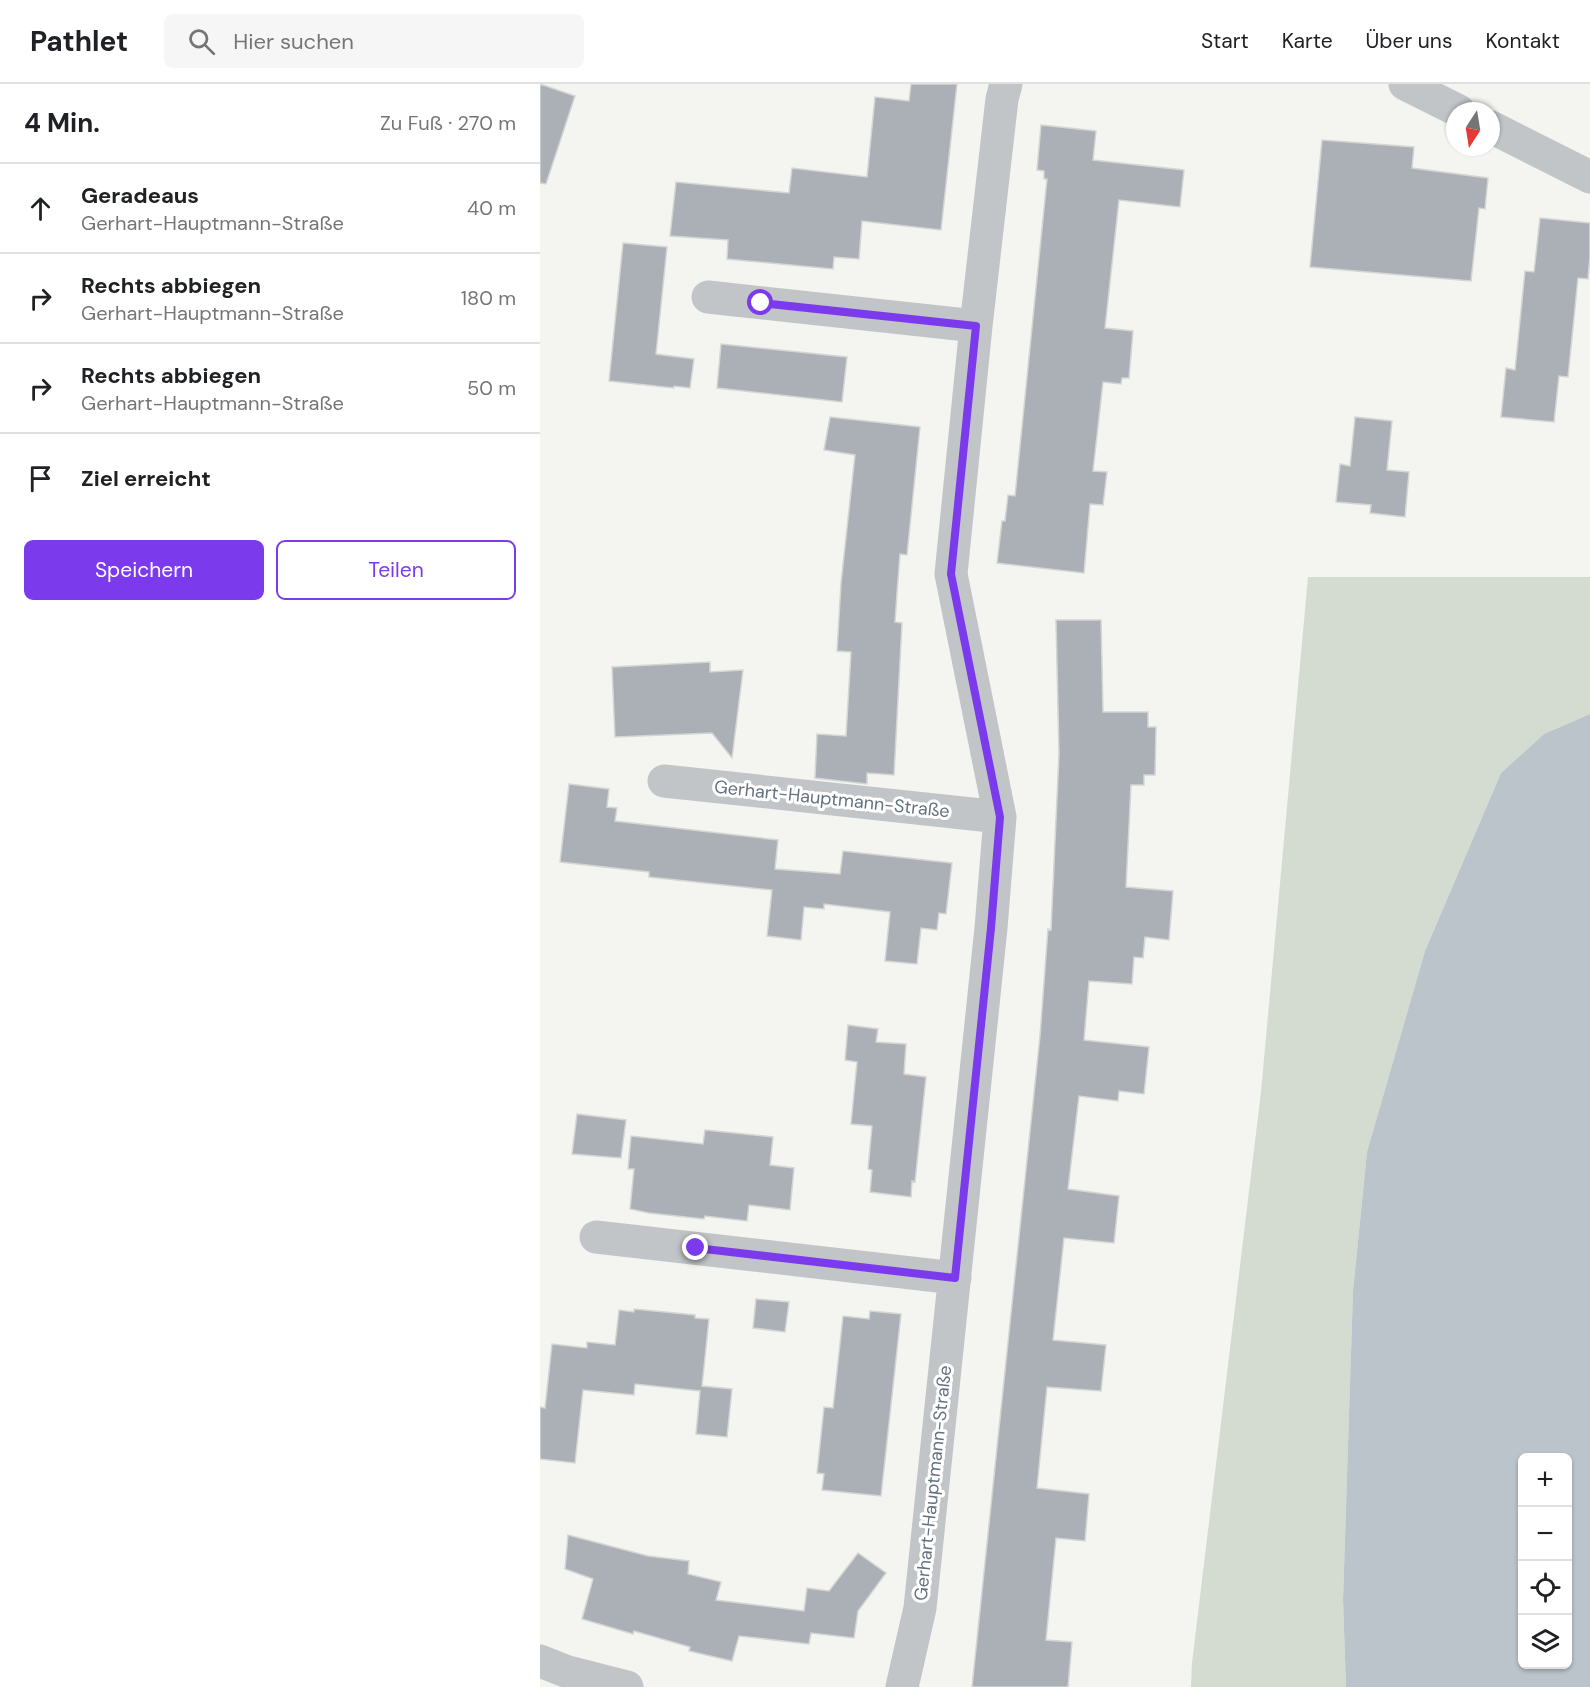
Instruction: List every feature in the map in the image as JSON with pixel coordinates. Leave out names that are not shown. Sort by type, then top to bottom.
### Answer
[{"type":"street","name":"Gerhart-Hauptmann-Straße","points":[[902,1687],[920,1608],[991,928],[1000,817],[951,574],[976,326],[1002,99],[1006,84]]},
{"type":"street","points":[[1405,84],[1446,105]]},
{"type":"street","points":[[1500,132],[1590,177]]},
{"type":"street","points":[[708,297],[976,326]]},
{"type":"street","name":"Gerhart-Hauptmann-Straße","points":[[664,781],[1000,817]]},
{"type":"street","points":[[596,1237],[955,1278]]},
{"type":"street","points":[[540,1662],[568,1672],[627,1687]]},
{"type":"shaded area","points":[[1308,577],[1590,577],[1590,714],[1544,734],[1501,773],[1425,951],[1367,1152],[1353,1291],[1343,1600],[1346,1687],[1191,1687],[1192,1663],[1261,1092]]},
{"type":"shaded area","points":[[1590,714],[1590,1687],[1346,1687],[1343,1600],[1353,1291],[1367,1152],[1425,951],[1501,773],[1544,734]]},
{"type":"building","points":[[540,84],[575,96],[546,184],[540,183]]},
{"type":"building","points":[[911,84],[957,84],[941,230],[862,221],[859,259],[834,257],[833,269],[727,259],[728,240],[670,236],[676,182],[789,193],[792,168],[867,177],[875,97],[909,101]]},
{"type":"building","points":[[1041,125],[1096,131],[1093,160],[1184,170],[1180,207],[1119,200],[1105,328],[1133,331],[1129,378],[1122,378],[1121,384],[1103,382],[1093,471],[1107,472],[1103,505],[1090,504],[1084,573],[997,563],[1008,495],[1015,496],[1047,179],[1044,179],[1044,171],[1037,170]]},
{"type":"building","points":[[1322,140],[1414,147],[1412,168],[1488,178],[1485,209],[1479,208],[1471,281],[1310,267]]},
{"type":"building","points":[[1540,218],[1590,223],[1588,279],[1578,278],[1568,377],[1559,376],[1554,422],[1501,417],[1506,368],[1515,370],[1525,271],[1534,272]]},
{"type":"building","points":[[623,243],[667,247],[656,354],[694,359],[690,388],[609,381]]},
{"type":"building","points":[[721,344],[847,357],[842,402],[717,388]]},
{"type":"building","points":[[830,417],[920,427],[907,555],[900,554],[897,593],[895,622],[902,623],[894,775],[867,773],[867,784],[815,778],[817,734],[846,736],[851,652],[837,651],[841,583],[855,455],[824,450]]},
{"type":"building","points":[[1355,417],[1392,421],[1387,470],[1409,472],[1405,517],[1370,513],[1371,505],[1336,502],[1340,464],[1350,466]]},
{"type":"building","points":[[1056,620],[1101,620],[1103,712],[1148,712],[1148,727],[1156,727],[1155,775],[1144,775],[1144,785],[1131,785],[1126,887],[1173,891],[1169,940],[1145,937],[1143,958],[1134,957],[1132,984],[1089,981],[1084,1040],[1149,1047],[1144,1094],[1119,1091],[1118,1101],[1079,1096],[1068,1189],[1119,1196],[1114,1243],[1064,1238],[1053,1340],[1106,1345],[1101,1391],[1047,1387],[1037,1488],[1089,1494],[1085,1541],[1056,1538],[1046,1640],[1072,1642],[1068,1687],[972,1687],[1040,1036],[1048,929],[1051,930],[1059,754]]},
{"type":"building","points":[[710,662],[710,672],[743,670],[732,758],[712,733],[615,737],[612,667]]},
{"type":"building","points":[[569,784],[609,789],[607,807],[617,808],[615,821],[778,840],[775,869],[840,874],[843,851],[952,863],[946,914],[939,913],[937,930],[921,928],[917,964],[885,961],[890,912],[824,904],[824,909],[804,907],[801,940],[767,936],[772,890],[649,877],[649,872],[560,862]]},
{"type":"building","points":[[848,1025],[878,1029],[876,1042],[906,1044],[904,1074],[926,1077],[915,1182],[912,1181],[911,1197],[870,1192],[872,1170],[868,1169],[872,1126],[851,1124],[857,1062],[845,1060]]},
{"type":"building","points":[[577,1114],[626,1120],[621,1158],[572,1154]]},
{"type":"building","points":[[705,1130],[773,1137],[770,1165],[794,1168],[790,1210],[749,1205],[747,1221],[705,1216],[704,1219],[630,1209],[634,1169],[628,1169],[631,1136],[703,1144]]},
{"type":"building","points":[[756,1299],[789,1302],[785,1332],[753,1328]]},
{"type":"building","points":[[634,1309],[695,1315],[695,1318],[709,1319],[702,1386],[732,1389],[727,1437],[696,1434],[700,1391],[635,1384],[634,1395],[583,1390],[575,1463],[540,1459],[540,1407],[545,1408],[552,1344],[587,1348],[587,1342],[615,1345],[619,1310],[634,1312]]},
{"type":"building","points":[[870,1311],[901,1314],[881,1496],[822,1490],[824,1474],[817,1473],[824,1407],[833,1408],[843,1316],[869,1319]]},
{"type":"building","points":[[568,1535],[648,1556],[689,1561],[688,1574],[721,1582],[716,1600],[804,1611],[807,1588],[829,1591],[858,1553],[886,1573],[858,1611],[854,1638],[811,1633],[809,1644],[739,1636],[732,1661],[689,1651],[690,1647],[634,1631],[633,1634],[582,1619],[593,1579],[565,1569]]},
{"type":"route","points":[[696,1248],[955,1278],[991,928],[1000,817],[951,574],[976,326],[761,303]]}]
